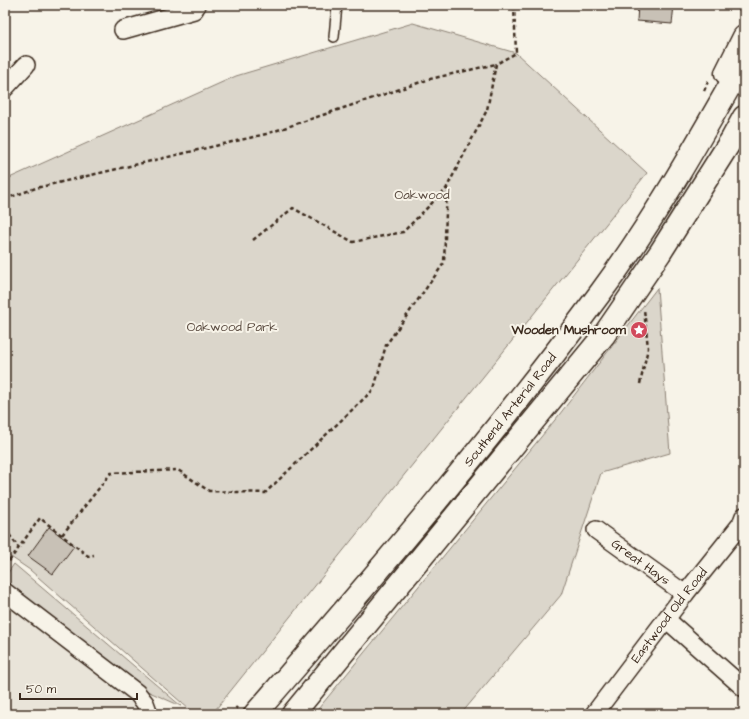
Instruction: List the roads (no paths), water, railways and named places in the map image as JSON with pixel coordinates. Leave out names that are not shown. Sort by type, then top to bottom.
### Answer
[{"type":"highway","points":[[707,128],[709,104],[741,29]]},
{"type":"highway","name":"Southend Arterial Road","points":[[248,708],[342,613],[475,453],[548,360],[606,284],[655,213],[707,128],[744,61]]},
{"type":"highway","name":"Southend Arterial Road","points":[[293,714],[604,335],[660,253],[732,139],[744,117]]},
{"type":"street","points":[[123,30],[194,10],[197,5]]},
{"type":"street","points":[[5,88],[26,66]]},
{"type":"street","name":"Eastwood Old Road","points":[[594,714],[667,620],[685,594],[741,524],[744,516]]},
{"type":"street","name":"Great Hays","points":[[596,530],[685,594]]},
{"type":"street","points":[[5,592],[137,694],[145,703],[149,714]]},
{"type":"street","points":[[667,620],[744,688]]},
{"type":"lane","points":[[334,37],[336,5]]},
{"type":"place","name":"Wooden Mushroom","points":[[639,330]]},
{"type":"park label","name":"Oakwood","points":[[422,195]]},
{"type":"park label","name":"Oakwood Park","points":[[232,327]]}]
